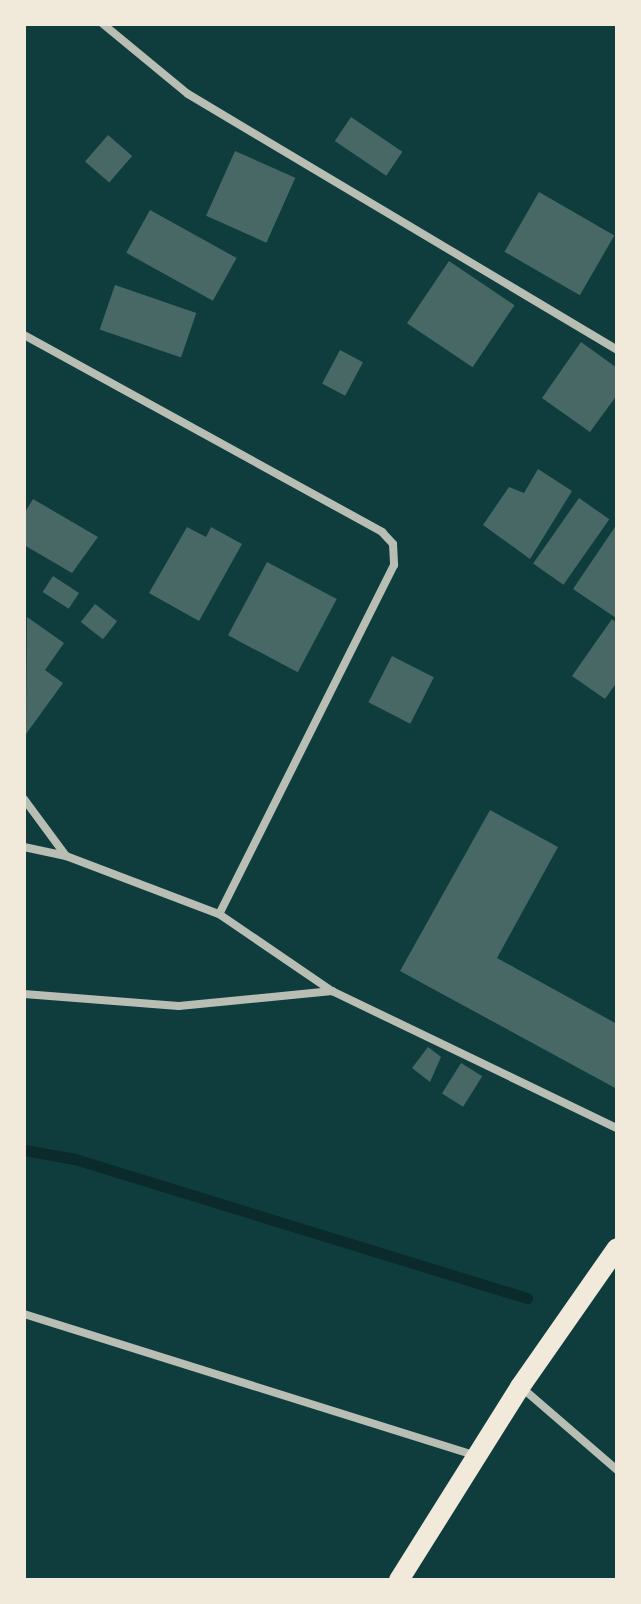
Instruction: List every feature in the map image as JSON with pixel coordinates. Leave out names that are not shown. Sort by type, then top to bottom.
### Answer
[{"type":"main road","points":[[399,1580],[520,1387],[617,1248]]},
{"type":"street","points":[[103,24],[188,94],[617,350]]},
{"type":"street","points":[[24,335],[382,532],[393,544],[394,565],[219,914]]},
{"type":"street","points":[[24,799],[66,856]]},
{"type":"street","points":[[24,847],[66,856],[219,914],[332,991],[617,1128]]},
{"type":"street","points":[[24,994],[179,1006],[332,991]]},
{"type":"street","points":[[24,1314],[476,1455]]},
{"type":"street","points":[[520,1387],[617,1470]]},
{"type":"building","points":[[351,117],[402,152],[386,176],[335,141]]},
{"type":"building","points":[[108,135],[132,156],[109,182],[85,161]]},
{"type":"building","points":[[235,151],[295,178],[266,243],[206,216]]},
{"type":"building","points":[[539,192],[614,236],[580,295],[504,252]]},
{"type":"building","points":[[150,210],[237,258],[213,301],[126,253]]},
{"type":"building","points":[[449,261],[514,305],[473,367],[407,323]]},
{"type":"building","points":[[115,285],[196,313],[181,357],[100,329]]},
{"type":"building","points":[[581,342],[617,368],[617,395],[590,432],[542,398]]},
{"type":"building","points":[[340,350],[363,362],[345,396],[322,384]]},
{"type":"building","points":[[538,469],[572,491],[530,559],[483,525],[509,487],[524,493]]},
{"type":"building","points":[[579,498],[609,519],[563,585],[533,564]]},
{"type":"building","points":[[33,499],[98,537],[72,573],[24,545],[24,514]]},
{"type":"building","points":[[617,524],[617,616],[616,618],[573,589]]},
{"type":"building","points":[[187,527],[206,537],[211,527],[242,544],[199,621],[149,593]]},
{"type":"building","points":[[267,562],[337,599],[298,672],[228,635]]},
{"type":"building","points":[[53,576],[79,593],[69,609],[43,592]]},
{"type":"building","points":[[95,604],[117,621],[103,639],[81,622]]},
{"type":"building","points":[[27,617],[64,643],[45,670],[63,683],[26,734]]},
{"type":"building","points":[[612,619],[617,623],[617,682],[605,699],[572,676]]},
{"type":"building","points":[[392,656],[434,677],[410,724],[368,702]]},
{"type":"building","points":[[490,810],[558,847],[497,958],[617,1024],[617,1089],[400,971]]},
{"type":"building","points":[[428,1047],[441,1057],[430,1082],[412,1068]]},
{"type":"building","points":[[461,1063],[482,1076],[463,1107],[442,1094]]},
{"type":"waterway","points":[[24,1150],[75,1159],[527,1298]]}]
